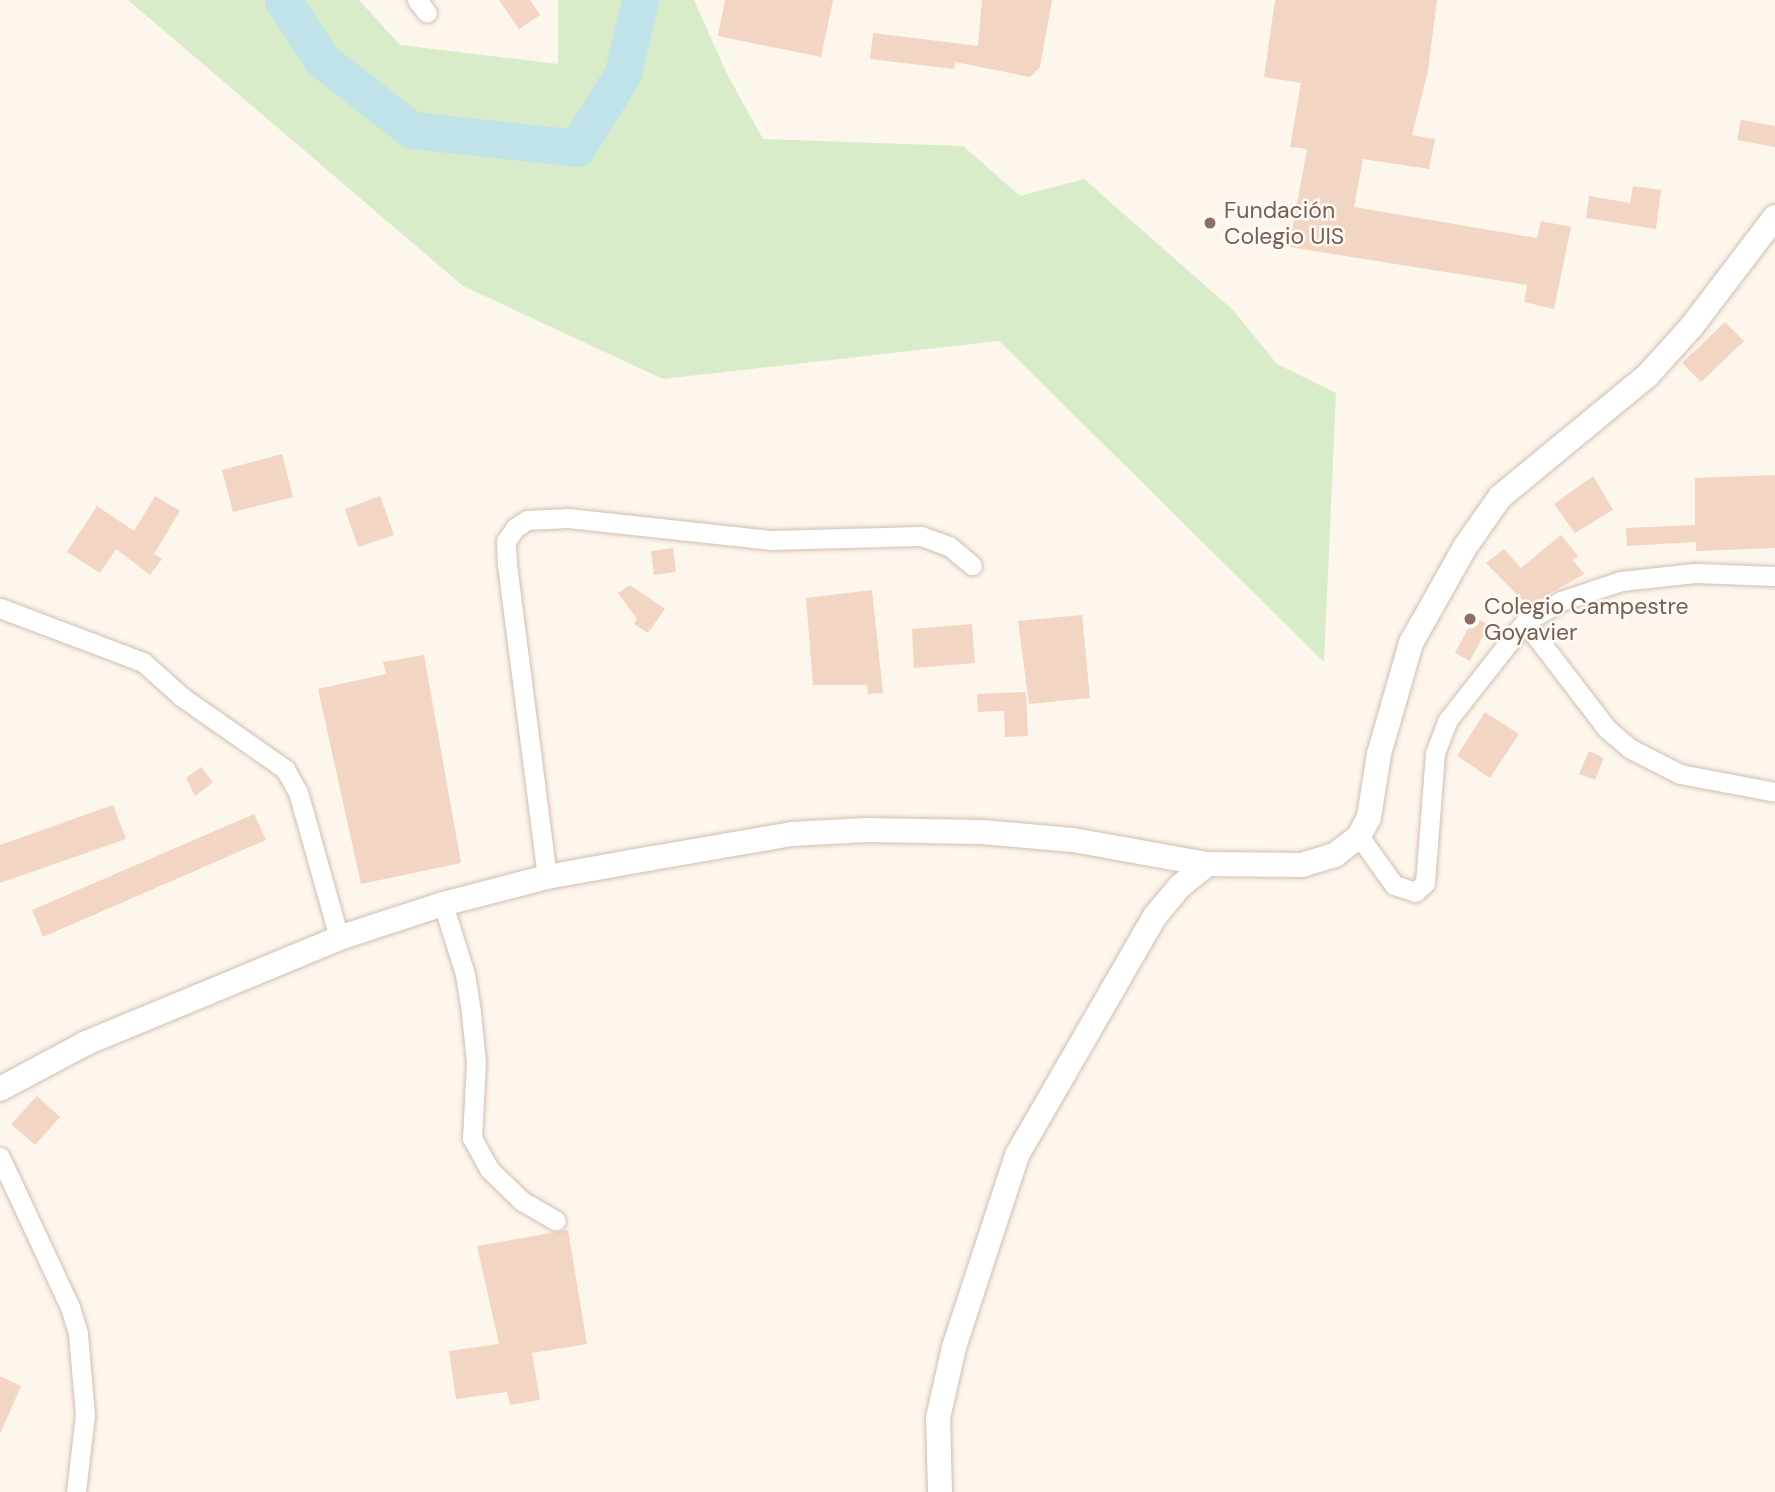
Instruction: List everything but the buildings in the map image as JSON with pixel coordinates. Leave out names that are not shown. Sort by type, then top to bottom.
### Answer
[{"type":"street","points":[[0,1089],[86,1043],[340,938],[443,904],[547,877],[792,834],[855,830],[982,832],[1073,840],[1207,864],[1302,865],[1335,855],[1359,836],[1369,817],[1379,754],[1411,643],[1465,547],[1500,497],[1647,376],[1692,326],[1775,217]]},
{"type":"street","points":[[547,877],[508,563],[506,541],[515,528],[527,520],[568,518],[771,540],[921,536],[949,546],[972,565]]},
{"type":"street","points":[[1359,836],[1394,885],[1415,892],[1425,883],[1435,753],[1447,721],[1525,622],[1561,601],[1621,581],[1695,573],[1775,576]]},
{"type":"street","points":[[0,608],[120,649],[144,662],[182,697],[285,769],[298,792],[340,938]]},
{"type":"street","points":[[1525,622],[1607,729],[1659,767],[1775,792]]},
{"type":"street","points":[[940,1492],[938,1418],[954,1347],[1017,1155],[1155,916],[1179,887],[1207,864]]},
{"type":"street","points":[[443,904],[465,974],[471,1013],[476,1062],[472,1138],[490,1170],[522,1201],[556,1222]]},
{"type":"street","points":[[0,1157],[70,1307],[78,1334],[85,1415],[76,1492]]},
{"type":"green space","points":[[128,0],[359,0],[400,45],[558,64],[558,0],[694,0],[727,74],[763,139],[963,146],[1020,196],[1084,179],[1233,310],[1277,364],[1336,393],[1324,662],[999,341],[663,379],[463,286]]},
{"type":"waterway","points":[[283,0],[322,60],[412,130],[577,148],[623,73],[640,0]]},
{"type":"place","name":"Fundación Colegio UIS","points":[[1210,223]]},
{"type":"place","name":"Colegio Campestre Goyavier","points":[[1470,619]]}]
